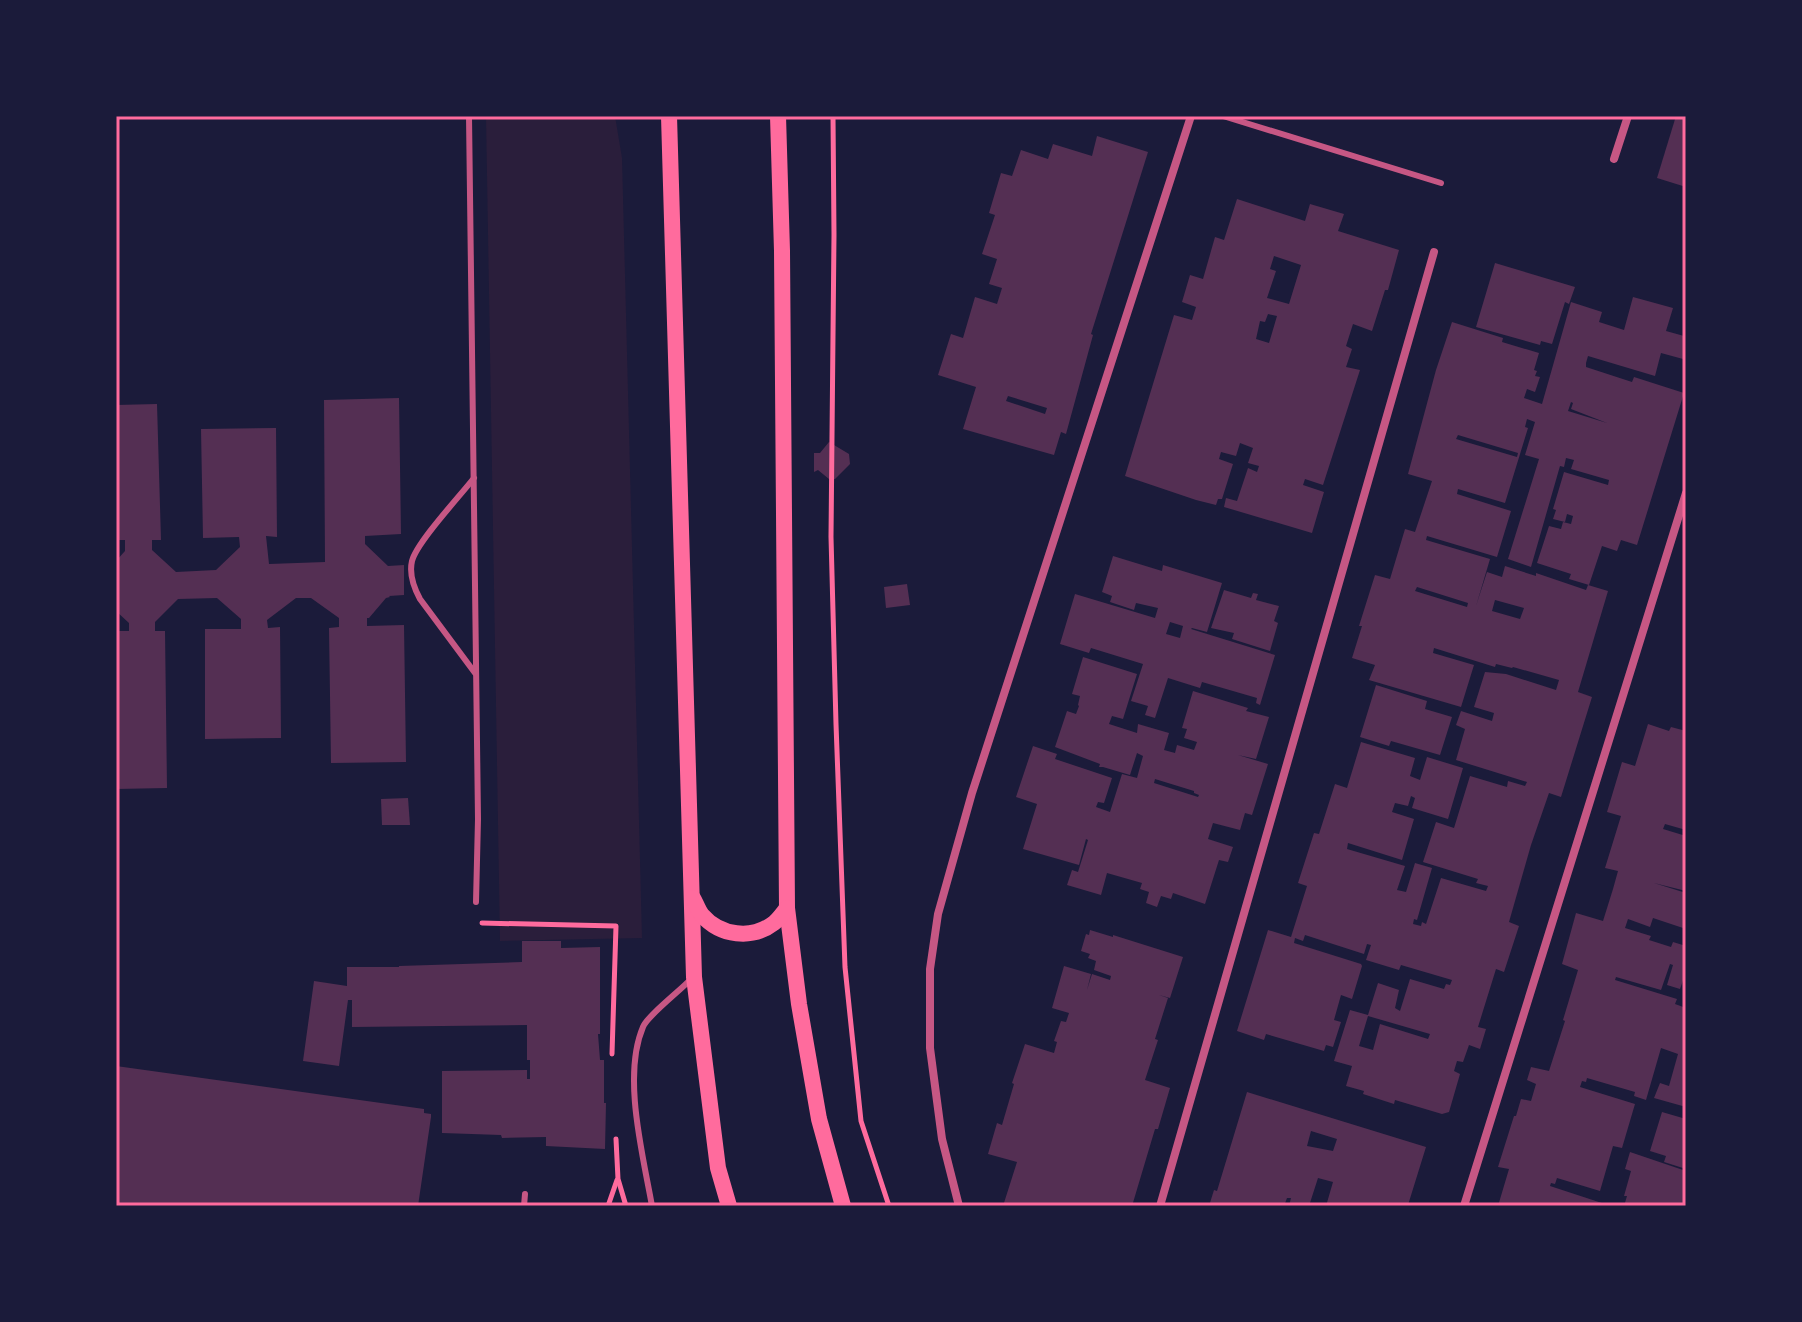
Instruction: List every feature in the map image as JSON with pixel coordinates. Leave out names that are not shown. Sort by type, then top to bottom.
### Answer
[{"type":"main road","points":[[669,116],[694,977],[718,1168],[729,1206]]},
{"type":"main road","points":[[778,116],[787,908],[799,1004],[819,1119],[843,1206]]},
{"type":"main road","points":[[692,896],[701,914],[709,921],[736,934],[756,933],[774,923],[787,908]]},
{"type":"street","points":[[959,1206],[942,1139],[930,1048],[930,969],[938,914],[972,793],[1191,116]]},
{"type":"street","points":[[1614,159],[1628,116]]},
{"type":"street","points":[[1160,1206],[1434,252]]},
{"type":"street","points":[[1464,1206],[1686,493]]},
{"type":"lane","points":[[469,116],[478,857],[476,902]]},
{"type":"lane","points":[[1223,116],[1441,183]]},
{"type":"lane","points":[[474,478],[418,548],[412,562],[412,576],[420,599],[476,675]]},
{"type":"lane","points":[[652,1206],[633,1095],[635,1059],[643,1025],[694,977]]},
{"type":"lane","points":[[524,1206],[525,1194]]},
{"type":"path","points":[[833,116],[831,537],[845,967],[861,1121],[889,1206]]},
{"type":"path","points":[[480,923],[616,926]]},
{"type":"path","points":[[608,1206],[618,1179],[626,1206]]},
{"type":"shaded area","points":[[486,116],[615,116],[622,158],[642,938],[500,941]]},
{"type":"building","points":[[1676,116],[1686,116],[1686,187],[1657,178]]},
{"type":"building","points":[[1097,136],[1148,152],[1091,334],[1066,434],[1061,432],[1054,455],[963,429],[976,387],[938,375],[951,334],[963,338],[975,297],[997,304],[1002,288],[989,284],[997,259],[982,254],[995,215],[989,213],[1001,173],[1012,176],[1021,150],[1048,159],[1053,144],[1092,156]],"holes":[[[1008,396],[1047,408],[1045,414],[1006,401]]]},
{"type":"building","points":[[1237,199],[1305,221],[1310,204],[1344,214],[1338,231],[1399,250],[1372,331],[1353,324],[1346,346],[1352,349],[1346,367],[1360,370],[1323,485],[1305,479],[1303,485],[1324,492],[1312,533],[1224,507],[1226,498],[1237,501],[1248,468],[1257,472],[1259,466],[1248,463],[1253,448],[1240,443],[1236,456],[1221,452],[1219,459],[1233,464],[1222,499],[1218,499],[1216,505],[1125,476],[1174,315],[1192,320],[1196,307],[1182,302],[1190,275],[1203,279],[1215,237],[1224,240]],"holes":[[[1274,256],[1301,265],[1289,304],[1267,298],[1276,271],[1270,269]],[[1268,314],[1277,316],[1269,343],[1256,339],[1260,321],[1265,322]]]},
{"type":"building","points":[[1495,263],[1575,287],[1569,304],[1565,302],[1552,344],[1541,341],[1540,345],[1476,327]]},
{"type":"building","points":[[1633,297],[1673,308],[1666,331],[1686,339],[1683,359],[1661,353],[1655,376],[1588,356],[1586,363],[1586,367],[1632,382],[1634,377],[1684,393],[1637,545],[1621,540],[1617,551],[1602,546],[1589,585],[1569,579],[1571,574],[1537,563],[1549,526],[1561,529],[1563,522],[1571,524],[1573,516],[1567,514],[1565,522],[1553,519],[1564,472],[1608,485],[1609,480],[1571,469],[1574,460],[1566,458],[1564,467],[1560,466],[1531,567],[1508,559],[1539,459],[1525,455],[1535,422],[1527,419],[1525,427],[1528,428],[1505,503],[1458,489],[1457,494],[1511,511],[1497,557],[1427,536],[1426,540],[1490,559],[1476,606],[1487,572],[1502,577],[1505,566],[1586,590],[1588,585],[1608,591],[1578,692],[1592,697],[1561,797],[1549,793],[1531,845],[1509,922],[1519,926],[1504,972],[1496,969],[1478,1027],[1486,1029],[1480,1049],[1469,1045],[1463,1062],[1457,1061],[1454,1071],[1460,1074],[1449,1112],[1442,1114],[1395,1100],[1394,1104],[1346,1086],[1352,1066],[1334,1061],[1350,1010],[1368,1015],[1378,983],[1399,990],[1395,1008],[1400,1011],[1410,979],[1444,989],[1452,980],[1401,965],[1399,970],[1366,960],[1371,945],[1367,944],[1364,954],[1305,935],[1303,941],[1295,938],[1294,943],[1362,966],[1352,999],[1341,995],[1334,1020],[1341,1022],[1333,1047],[1326,1045],[1324,1051],[1266,1034],[1264,1040],[1237,1031],[1268,930],[1291,937],[1307,886],[1298,883],[1314,833],[1319,834],[1335,784],[1347,788],[1361,742],[1415,758],[1410,776],[1420,780],[1427,757],[1463,768],[1448,819],[1412,808],[1415,798],[1411,796],[1408,806],[1395,803],[1392,812],[1414,819],[1402,860],[1348,843],[1347,849],[1405,866],[1397,890],[1406,892],[1415,863],[1432,868],[1417,920],[1414,919],[1413,924],[1421,926],[1422,922],[1426,924],[1441,878],[1486,891],[1488,886],[1476,883],[1478,879],[1423,862],[1436,822],[1454,828],[1470,776],[1507,787],[1508,781],[1525,786],[1527,782],[1456,760],[1465,729],[1456,725],[1461,711],[1492,721],[1494,713],[1474,707],[1485,672],[1506,674],[1556,690],[1559,680],[1513,667],[1496,664],[1495,667],[1434,648],[1433,653],[1474,665],[1461,707],[1369,680],[1375,665],[1352,658],[1375,575],[1390,579],[1405,529],[1415,532],[1432,481],[1408,474],[1452,322],[1539,353],[1534,370],[1537,371],[1535,376],[1540,377],[1535,392],[1527,389],[1524,398],[1542,404],[1571,302],[1602,312],[1599,322],[1624,330]],"holes":[[[1571,402],[1571,409],[1607,423],[1568,411]],[[1458,435],[1518,453],[1517,457],[1456,439]],[[1417,587],[1468,603],[1467,607],[1415,591]],[[1495,600],[1524,608],[1520,619],[1492,611]],[[1368,1016],[1430,1034],[1428,1039],[1380,1024],[1373,1050],[1359,1046]]]},
{"type":"building","points":[[399,398],[401,534],[365,536],[365,544],[388,566],[404,565],[404,595],[386,598],[367,618],[367,626],[404,625],[406,762],[331,763],[329,628],[339,627],[339,618],[311,598],[296,598],[267,620],[268,628],[280,627],[281,738],[205,739],[205,629],[241,629],[241,619],[217,598],[178,599],[155,622],[155,631],[165,631],[167,788],[116,789],[116,631],[129,631],[129,623],[116,611],[116,561],[125,551],[125,540],[116,540],[116,405],[157,404],[161,540],[152,540],[152,550],[176,572],[216,570],[240,547],[239,537],[203,538],[201,429],[276,428],[277,537],[266,536],[269,564],[325,562],[324,400]]},
{"type":"building","points":[[829,442],[849,454],[850,464],[835,479],[829,479],[818,470],[814,472],[814,453],[820,453]]},
{"type":"building","points":[[1113,556],[1162,571],[1163,565],[1222,583],[1207,632],[1191,629],[1275,655],[1260,705],[1256,703],[1257,698],[1202,682],[1200,688],[1168,678],[1155,718],[1145,715],[1148,706],[1131,701],[1143,664],[1091,648],[1089,653],[1060,644],[1075,594],[1155,618],[1158,608],[1136,603],[1134,610],[1110,602],[1112,596],[1102,592]],"holes":[[[1170,622],[1183,626],[1180,638],[1166,634]]]},
{"type":"building","points":[[907,584],[910,605],[886,608],[884,587]]},
{"type":"building","points":[[1224,590],[1251,598],[1253,593],[1258,594],[1256,600],[1279,606],[1270,651],[1232,639],[1234,633],[1211,628]]},
{"type":"building","points":[[1083,657],[1137,674],[1123,719],[1112,716],[1109,724],[1137,733],[1138,724],[1169,733],[1164,750],[1175,753],[1177,745],[1194,750],[1197,742],[1184,738],[1187,729],[1182,728],[1193,691],[1269,717],[1256,759],[1238,755],[1268,764],[1252,815],[1245,813],[1240,830],[1213,823],[1208,839],[1233,847],[1228,862],[1219,860],[1205,904],[1173,893],[1171,899],[1161,896],[1157,907],[1146,903],[1149,892],[1140,889],[1142,883],[1107,873],[1101,895],[1067,885],[1072,870],[1078,872],[1086,839],[1079,865],[1023,849],[1037,804],[1016,797],[1033,746],[1057,754],[1055,759],[1112,778],[1104,803],[1098,802],[1096,807],[1110,812],[1122,774],[1137,778],[1143,756],[1137,753],[1130,775],[1099,767],[1100,764],[1055,747],[1067,711],[1076,714],[1079,706],[1080,696],[1072,694]],"holes":[[[1155,779],[1194,791],[1198,797],[1154,783]]]},
{"type":"building","points":[[1376,685],[1427,701],[1425,709],[1452,717],[1440,755],[1391,741],[1389,746],[1360,737]]},
{"type":"building","points":[[1648,724],[1669,731],[1671,727],[1686,731],[1686,830],[1665,824],[1663,829],[1686,836],[1686,891],[1654,883],[1686,893],[1686,922],[1683,928],[1653,918],[1650,927],[1628,919],[1625,928],[1651,936],[1649,940],[1671,947],[1673,942],[1686,946],[1686,972],[1680,989],[1667,985],[1673,965],[1670,964],[1661,990],[1616,977],[1615,980],[1677,999],[1675,1004],[1686,1008],[1686,1107],[1654,1098],[1660,1083],[1669,1086],[1678,1054],[1661,1048],[1646,1100],[1634,1096],[1635,1092],[1587,1078],[1580,1087],[1635,1104],[1622,1148],[1613,1146],[1600,1191],[1557,1178],[1555,1184],[1551,1183],[1550,1186],[1611,1206],[1498,1206],[1509,1169],[1498,1167],[1521,1099],[1531,1101],[1536,1084],[1527,1080],[1531,1067],[1549,1071],[1565,1021],[1578,970],[1562,964],[1576,913],[1603,921],[1613,889],[1618,871],[1605,868],[1621,816],[1607,812],[1622,762],[1635,766]]},
{"type":"building","points":[[408,798],[410,825],[382,825],[381,799]]},
{"type":"building","points":[[1090,930],[1183,957],[1170,998],[1159,995],[1168,998],[1145,1080],[1170,1088],[1158,1129],[1155,1129],[1132,1206],[1003,1206],[1017,1162],[988,1154],[997,1123],[1002,1125],[1025,1044],[1054,1053],[1057,1042],[1054,1041],[1061,1021],[1066,1022],[1069,1013],[1052,1008],[1064,966],[1091,974],[1087,990],[1092,974],[1110,980],[1111,976],[1094,970],[1096,961],[1088,958],[1090,954],[1081,951]]},
{"type":"building","points":[[522,941],[561,941],[561,948],[600,947],[598,1034],[600,1060],[604,1060],[605,1149],[546,1146],[546,1137],[502,1138],[501,1135],[442,1133],[442,1071],[527,1070],[527,1079],[530,1079],[527,1025],[352,1027],[352,1000],[348,1000],[339,1066],[303,1061],[314,981],[347,986],[347,967],[522,962]]},
{"type":"building","points":[[116,1066],[424,1109],[424,1113],[431,1114],[431,1117],[418,1206],[116,1206]]},
{"type":"building","points":[[1247,1092],[1426,1147],[1408,1205],[1326,1206],[1333,1182],[1318,1178],[1309,1206],[1289,1206],[1291,1198],[1287,1198],[1284,1206],[1209,1206],[1214,1190],[1217,1191]],"holes":[[[1311,1131],[1337,1139],[1333,1151],[1307,1146]]]},
{"type":"building","points":[[1662,1112],[1686,1119],[1686,1169],[1664,1162],[1666,1156],[1650,1151]]},
{"type":"building","points":[[1630,1152],[1686,1171],[1686,1206],[1624,1206],[1631,1171],[1625,1169]]}]
